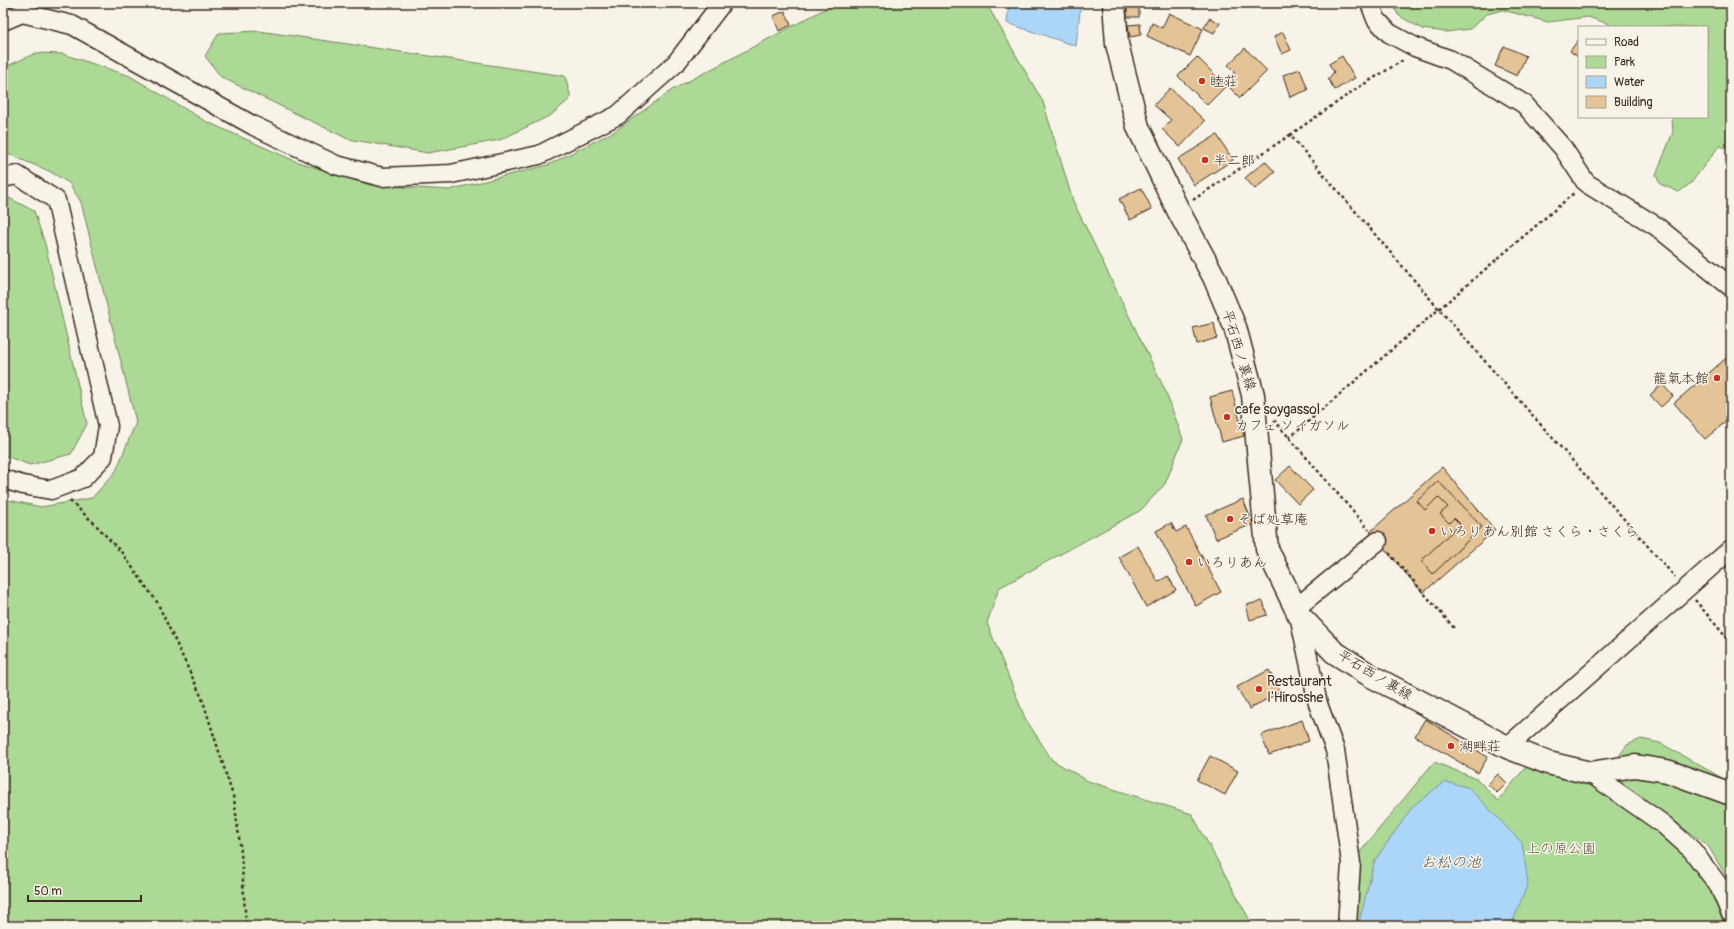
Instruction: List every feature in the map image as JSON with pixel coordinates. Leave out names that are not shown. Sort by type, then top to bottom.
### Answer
[{"type":"main road","name":"平石西ノ裏線","points":[[1114,3],[1118,44],[1138,127],[1178,210],[1214,277],[1235,327],[1253,395],[1267,549],[1298,611],[1334,652],[1370,676],[1507,747],[1548,763],[1590,773],[1634,766],[1667,771],[1731,794]]},
{"type":"street","points":[[3,21],[22,13],[72,25],[254,126],[336,165],[382,177],[451,174],[539,155],[612,118],[676,63],[722,3]]},
{"type":"street","points":[[1370,3],[1376,19],[1389,33],[1415,47],[1451,60],[1524,104],[1563,148],[1586,183],[1656,226],[1731,287]]},
{"type":"street","points":[[3,178],[17,175],[56,200],[108,426],[103,457],[83,478],[52,490],[23,485],[3,479]]},
{"type":"street","points":[[1347,926],[1351,863],[1335,750],[1318,704],[1298,611],[1378,541]]},
{"type":"street","points":[[1507,747],[1731,549]]},
{"type":"street","points":[[1590,773],[1663,824],[1692,850],[1719,886],[1731,914]]},
{"type":"path","points":[[1178,210],[1356,89],[1405,60],[1415,47]]},
{"type":"path","points":[[1290,134],[1438,308],[1686,589],[1731,643]]},
{"type":"path","points":[[1289,438],[1438,308],[1586,183]]},
{"type":"path","points":[[1274,420],[1455,629]]},
{"type":"path","points":[[52,490],[72,502],[122,553],[156,602],[202,698],[234,799],[241,852],[246,926]]},
{"type":"green space","points":[[836,3],[986,3],[1043,102],[1073,201],[1165,390],[1183,439],[1165,484],[1141,510],[999,588],[987,623],[1025,718],[1052,760],[1088,781],[1192,814],[1253,926],[3,926],[3,499],[41,507],[92,498],[116,471],[136,422],[81,202],[69,183],[49,171],[3,152],[3,68],[36,53],[63,54],[130,76],[205,121],[295,161],[370,185],[449,190],[548,165],[615,131],[672,90]]},
{"type":"green space","points":[[1393,3],[1731,3],[1731,149],[1719,146],[1691,183],[1679,192],[1660,184],[1656,175],[1673,132],[1672,118],[1708,118],[1708,26],[1610,26],[1609,24],[1588,17],[1548,22],[1503,10],[1487,14],[1470,29],[1446,32],[1422,29],[1398,15]]},
{"type":"green space","points":[[259,31],[565,76],[571,98],[551,115],[500,140],[428,153],[348,139],[221,77],[205,56],[219,33]]},
{"type":"green space","points":[[3,198],[9,198],[34,211],[45,244],[87,424],[71,454],[30,465],[3,455]]},
{"type":"green space","points":[[1641,739],[1660,743],[1731,783],[1731,884],[1708,846],[1635,794],[1621,782],[1619,756],[1627,745]]},
{"type":"green space","name":"上の原公園","points":[[1434,762],[1477,779],[1498,801],[1525,768],[1548,763],[1590,773],[1663,824],[1731,914],[1731,926],[1347,926],[1351,863]]},
{"type":"water","points":[[1009,3],[1081,3],[1076,46],[1007,23]]},
{"type":"water","name":"お松の池","points":[[1444,782],[1468,787],[1522,843],[1528,883],[1511,926],[1360,926],[1360,918],[1375,860],[1413,806]]},
{"type":"building","points":[[1127,6],[1139,6],[1139,17],[1127,17]]},
{"type":"building","points":[[785,11],[791,25],[779,31],[773,16]]},
{"type":"building","points":[[1169,13],[1203,29],[1190,56],[1147,36],[1152,23],[1162,28]]},
{"type":"building","points":[[1209,18],[1220,23],[1214,33],[1204,28]]},
{"type":"building","points":[[1140,24],[1141,35],[1130,37],[1128,25]]},
{"type":"building","points":[[1283,32],[1291,50],[1282,54],[1274,37]]},
{"type":"building","points":[[1578,40],[1578,57],[1570,51]]},
{"type":"building","points":[[1504,46],[1526,56],[1517,76],[1495,66]]},
{"type":"building","points":[[1245,48],[1267,71],[1240,98],[1224,82],[1235,72],[1228,65]]},
{"type":"building","points":[[1342,56],[1355,78],[1335,90],[1328,79],[1334,72],[1329,64]]},
{"type":"building","name":"睦荘","points":[[1197,57],[1226,86],[1207,105],[1178,76]]},
{"type":"building","points":[[1300,69],[1308,90],[1290,97],[1283,75]]},
{"type":"building","points":[[1170,88],[1205,121],[1180,147],[1162,129],[1171,120],[1154,105]]},
{"type":"building","name":"半二郎","points":[[1217,135],[1233,160],[1194,185],[1178,159]]},
{"type":"building","points":[[1265,161],[1275,172],[1255,189],[1245,178]]},
{"type":"building","points":[[1141,188],[1152,209],[1130,220],[1119,199]]},
{"type":"building","points":[[1214,323],[1217,338],[1197,344],[1193,328]]},
{"type":"building","name":"龍氣本館","points":[[1731,354],[1731,422],[1729,419],[1705,439],[1674,403]]},
{"type":"building","points":[[1662,384],[1673,396],[1661,407],[1650,395]]},
{"type":"building","name":"cafe soygassol カフェ ソイガソル","points":[[1232,391],[1244,436],[1222,442],[1210,397]]},
{"type":"building","points":[[1290,466],[1313,490],[1298,504],[1275,480]]},
{"type":"building","name":"いろりあん別館 さくら・さくら","points":[[1442,467],[1495,530],[1423,593],[1370,532]]},
{"type":"building","points":[[1438,481],[1482,527],[1433,574],[1421,561],[1460,524],[1454,518],[1449,523],[1440,514],[1448,507],[1438,497],[1425,510],[1417,501]]},
{"type":"building","name":"そば処草庵","points":[[1243,499],[1253,524],[1216,539],[1206,515]]},
{"type":"building","name":"いろりあん","points":[[1171,523],[1176,532],[1186,527],[1221,592],[1196,606],[1156,531]]},
{"type":"building","points":[[1138,546],[1158,582],[1168,576],[1176,590],[1146,607],[1119,557]]},
{"type":"building","points":[[1263,601],[1267,615],[1250,620],[1246,605]]},
{"type":"building","name":"Restaurant I'Hirosshe","points":[[1269,670],[1280,692],[1249,709],[1237,687]]},
{"type":"building","name":"湖畔荘","points":[[1425,719],[1488,757],[1478,773],[1415,736]]},
{"type":"building","points":[[1302,720],[1309,741],[1269,755],[1261,735]]},
{"type":"building","points":[[1210,756],[1238,771],[1225,795],[1197,780]]},
{"type":"building","points":[[1498,774],[1507,783],[1497,793],[1488,784]]},
{"type":"place","name":"睦荘","points":[[1202,81]]},
{"type":"place","name":"半二郎","points":[[1205,160]]},
{"type":"place","name":"龍氣本館","points":[[1717,378]]},
{"type":"place","name":"cafe soygassol カフェ ソイガソル","points":[[1227,417]]},
{"type":"place","name":"そば処草庵","points":[[1230,519]]},
{"type":"place","name":"いろりあん別館 さくら・さくら","points":[[1432,531]]},
{"type":"place","name":"いろりあん","points":[[1189,562]]},
{"type":"place","name":"Restaurant I'Hirosshe","points":[[1259,689]]},
{"type":"place","name":"湖畔荘","points":[[1451,746]]}]
